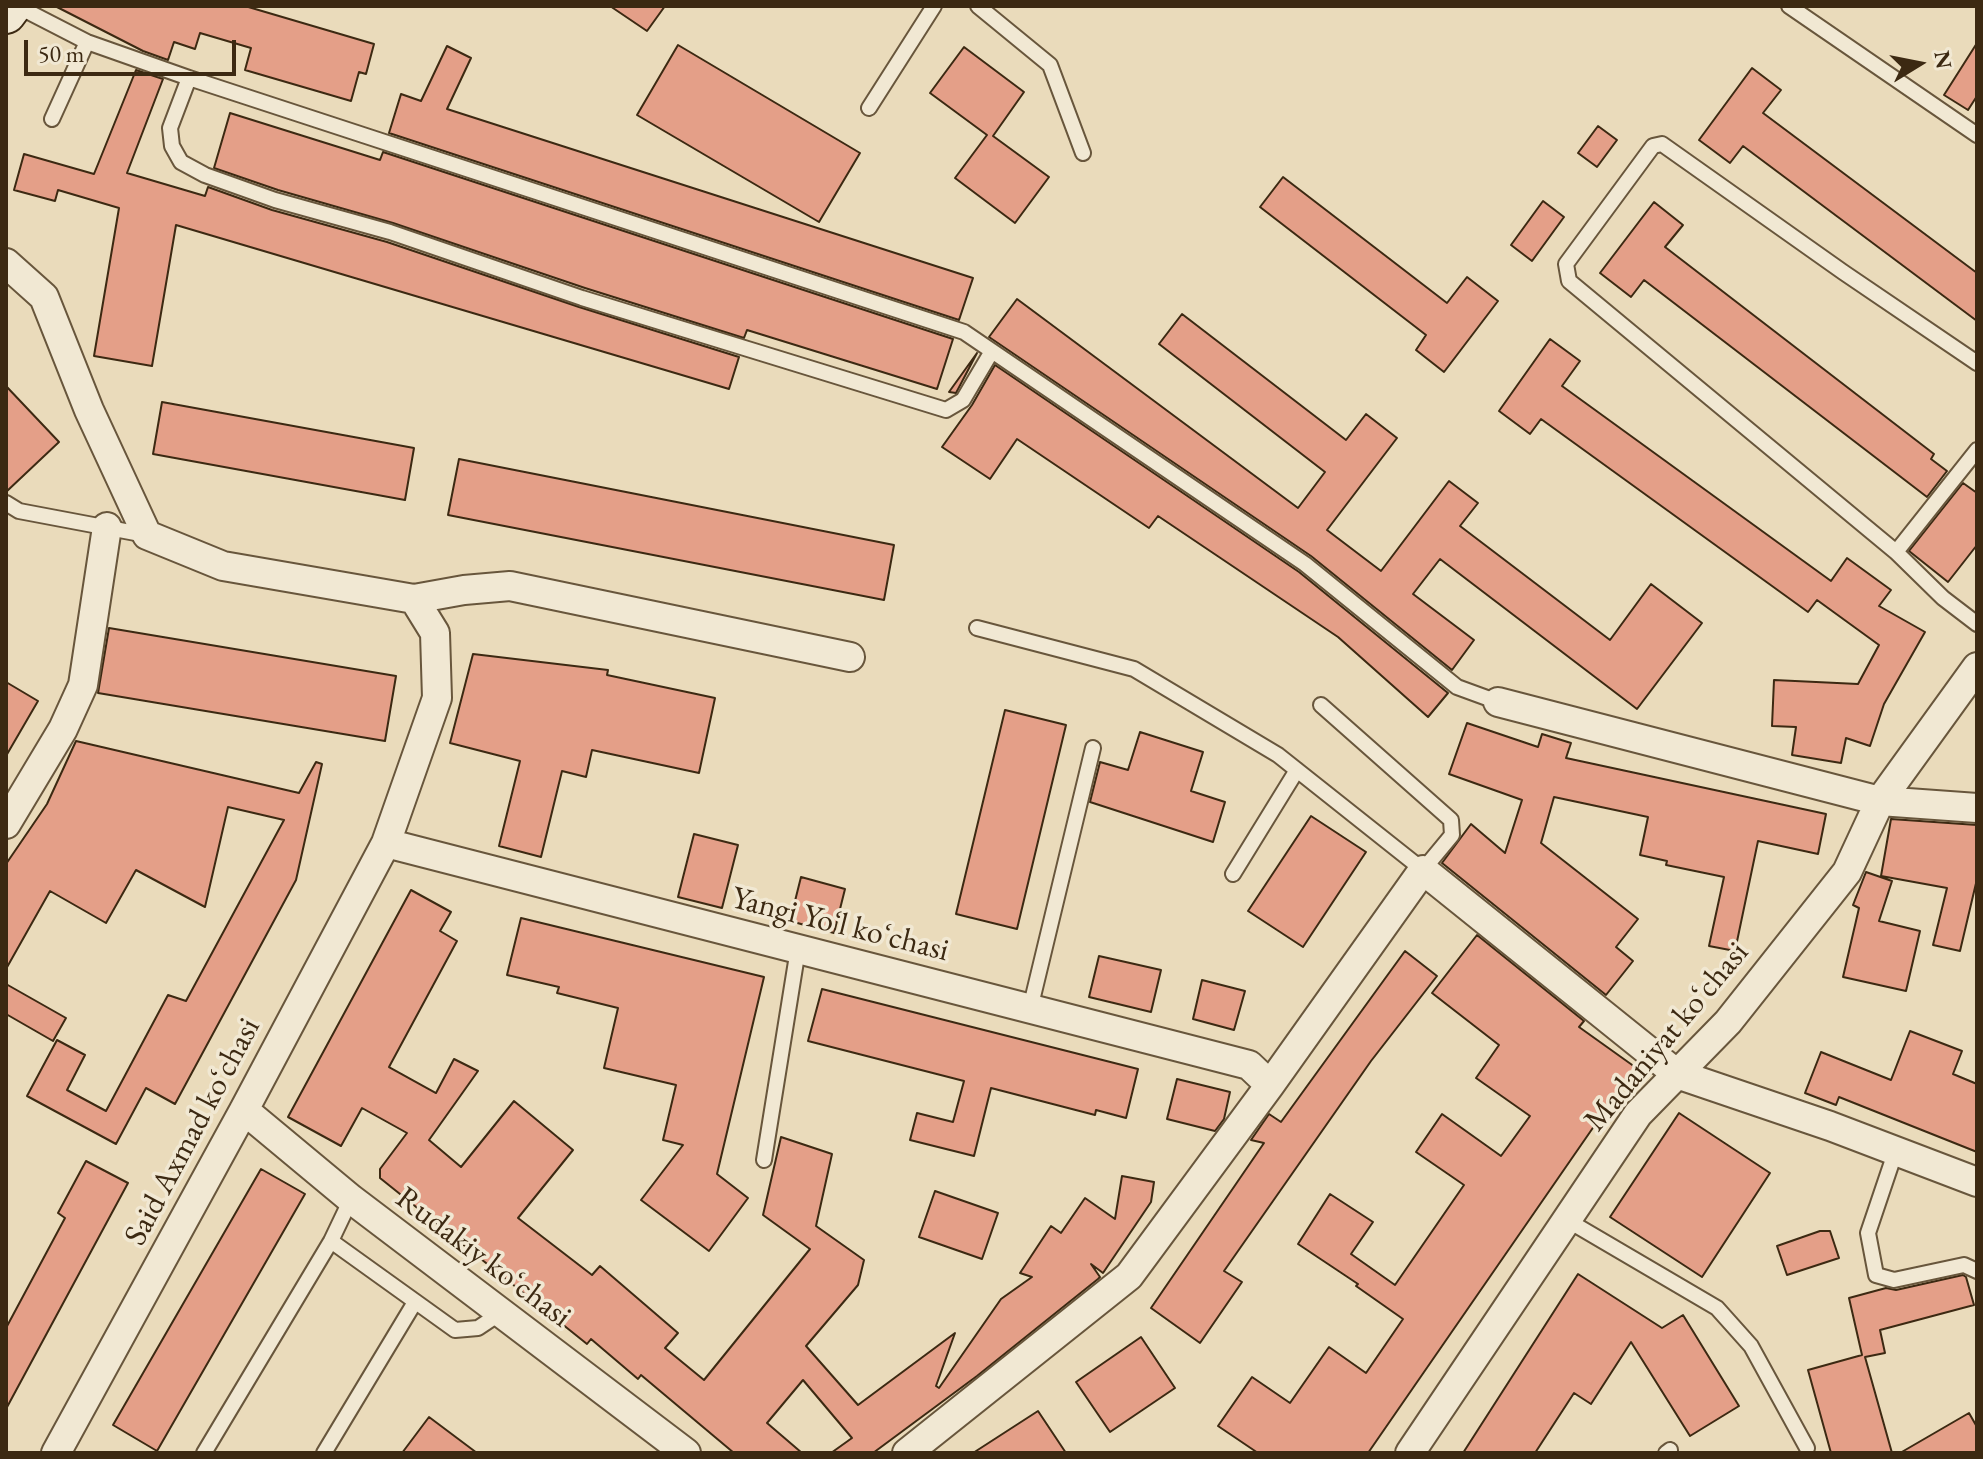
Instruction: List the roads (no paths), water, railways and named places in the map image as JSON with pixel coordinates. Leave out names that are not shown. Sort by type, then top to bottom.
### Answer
[{"type":"main road","points":[[6,14],[14,6]]},
{"type":"street","points":[[6,263],[44,297],[89,410],[147,535],[223,566],[414,599],[510,586],[850,657]]},
{"type":"street","points":[[6,824],[63,729],[83,685],[107,527]]},
{"type":"street","name":"Said Axmad koʻchasi","points":[[56,1453],[386,843],[437,698],[435,633],[414,599]]},
{"type":"street","name":"Madaniyat koʻchasi","points":[[1410,1453],[1638,1114],[1728,1022],[1847,872],[1880,801],[1977,667]]},
{"type":"street","points":[[1498,702],[1880,801],[1977,808]]},
{"type":"street","name":"Yangi Yoʻl koʻchasi","points":[[386,843],[1249,1065],[1270,1085]]},
{"type":"street","points":[[907,1453],[1129,1276],[1423,870],[1677,1074],[1830,1126],[1977,1182]]},
{"type":"street","name":"Rudakiy koʻchasi","points":[[244,1110],[351,1199],[499,1314],[686,1453]]},
{"type":"lane","points":[[14,6],[87,42],[189,78],[964,332],[1305,564],[1457,687],[1498,702]]},
{"type":"lane","points":[[869,108],[934,6]]},
{"type":"lane","points":[[978,6],[1050,65],[1083,153]]},
{"type":"lane","points":[[1789,6],[1977,135]]},
{"type":"lane","points":[[52,119],[87,42]]},
{"type":"lane","points":[[189,78],[170,128],[172,146],[181,162],[205,175],[275,200],[390,232],[582,298],[946,410],[963,400],[992,351]]},
{"type":"lane","points":[[1977,363],[1662,144],[1653,146],[1566,264],[1569,281],[1896,552],[1943,598],[1977,624]]},
{"type":"lane","points":[[1896,552],[1977,450]]},
{"type":"lane","points":[[6,503],[19,511],[147,535]]},
{"type":"lane","points":[[977,628],[1134,669],[1278,755],[1423,870],[1452,835],[1451,820],[1321,705]]},
{"type":"lane","points":[[1030,1009],[1093,748]]},
{"type":"lane","points":[[1233,874],[1297,770]]},
{"type":"lane","points":[[764,1160],[798,949]]},
{"type":"lane","points":[[1895,1153],[1868,1233],[1876,1275],[1894,1280],[1964,1265],[1977,1271]]},
{"type":"lane","points":[[204,1453],[331,1241],[351,1199]]},
{"type":"lane","points":[[1567,1220],[1717,1308],[1751,1346],[1807,1448]]},
{"type":"lane","points":[[331,1241],[455,1330],[478,1328],[499,1314]]},
{"type":"lane","points":[[324,1453],[415,1302]]}]
